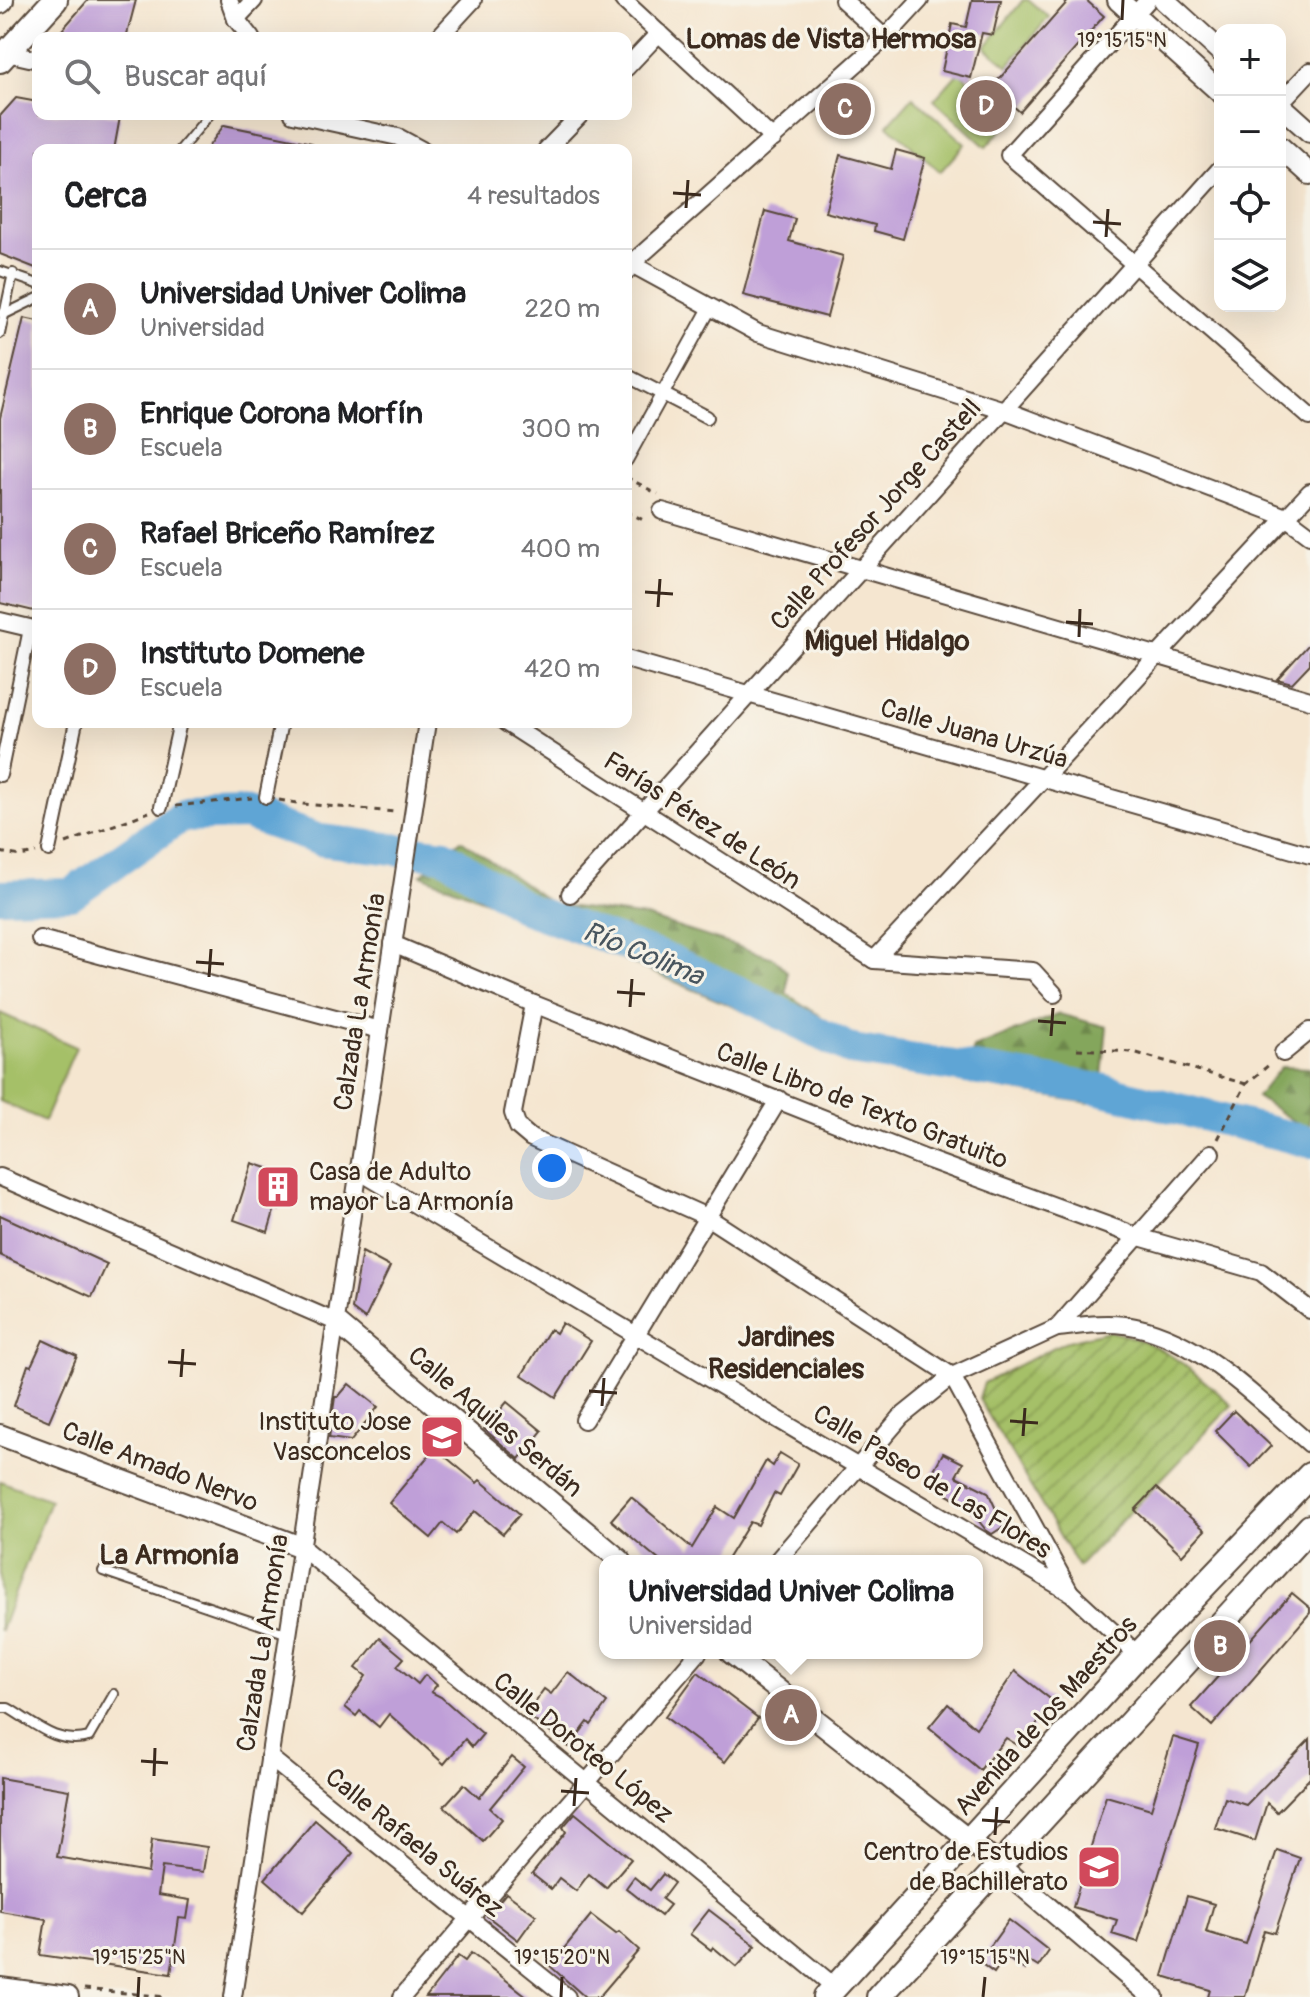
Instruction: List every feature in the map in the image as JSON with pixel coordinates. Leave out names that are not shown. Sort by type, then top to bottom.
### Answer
[{"type":"main road","points":[[3,55],[55,0]]},
{"type":"main road","name":"Avenida de los Maestros","points":[[830,1992],[1138,1655],[1310,1475]]},
{"type":"main road","points":[[879,1997],[1310,1527]]},
{"type":"street","points":[[229,0],[236,19],[246,32]]},
{"type":"street","points":[[236,19],[254,0]]},
{"type":"street","points":[[444,32],[473,0]]},
{"type":"street","points":[[623,0],[773,139]]},
{"type":"street","points":[[843,0],[885,38]]},
{"type":"street","points":[[632,262],[885,38],[920,0]]},
{"type":"street","points":[[1118,0],[1142,8],[1214,86]]},
{"type":"street","points":[[1164,0],[1214,46]]},
{"type":"street","points":[[1142,8],[1009,155],[1310,417]]},
{"type":"street","points":[[632,62],[659,33]]},
{"type":"street","points":[[3,55],[32,59]]},
{"type":"street","points":[[1286,97],[1310,71]]},
{"type":"street","points":[[1286,110],[1310,132]]},
{"type":"street","points":[[321,120],[354,127],[397,143]]},
{"type":"street","points":[[345,120],[354,127]]},
{"type":"street","points":[[354,127],[361,120]]},
{"type":"street","points":[[552,144],[575,120]]},
{"type":"street","points":[[1286,152],[1310,174]]},
{"type":"street","name":"Calle Profesor Jorge Castell","points":[[570,894],[1214,176]]},
{"type":"street","points":[[632,268],[758,333],[1004,410],[1286,517],[1310,535]]},
{"type":"street","points":[[632,449],[710,308]]},
{"type":"street","points":[[632,378],[707,417]]},
{"type":"street","points":[[874,960],[1310,492]]},
{"type":"street","points":[[662,511],[1310,700]]},
{"type":"street","points":[[0,621],[32,629]]},
{"type":"street","points":[[0,775],[32,639]]},
{"type":"street","name":"Calle Juana Urzúa","points":[[632,661],[1310,855]]},
{"type":"street","points":[[49,850],[75,728]]},
{"type":"street","points":[[161,807],[179,728]]},
{"type":"street","points":[[266,797],[280,728]]},
{"type":"street","points":[[414,816],[426,728]]},
{"type":"street","name":"Farías Pérez de León","points":[[514,728],[874,960]]},
{"type":"street","name":"Calzada La Armonía","points":[[233,1997],[414,816]]},
{"type":"street","points":[[40,939],[380,1030]]},
{"type":"street","name":"Calle Libro de Texto Gratuito","points":[[393,944],[534,1004],[929,1160],[1139,1237],[1261,1272],[1310,1310]]},
{"type":"street","points":[[874,960],[1033,971],[1054,994]]},
{"type":"street","points":[[534,1004],[513,1113],[518,1127],[531,1138],[707,1217],[952,1376],[1071,1593]]},
{"type":"street","points":[[1283,1053],[1310,1031]]},
{"type":"street","points":[[584,1420],[779,1099]]},
{"type":"street","points":[[1057,1328],[1211,1153]]},
{"type":"street","name":"Calle Paseo de Las Flores","points":[[359,1171],[1071,1593],[1138,1655]]},
{"type":"street","points":[[0,1177],[336,1322]]},
{"type":"street","name":"Calle Aquiles Serdán","points":[[336,1322],[614,1555]]},
{"type":"street","points":[[782,1555],[901,1417],[952,1376],[1057,1328],[1090,1324],[1123,1325],[1176,1342],[1205,1358],[1310,1444]]},
{"type":"street","name":"Calle Amado Nervo","points":[[0,1435],[301,1547]]},
{"type":"street","name":"Calle Doroteo López","points":[[301,1547],[587,1782],[830,1992]]},
{"type":"street","points":[[402,1997],[693,1659]]},
{"type":"street","points":[[739,1659],[970,1841],[1153,1997]]},
{"type":"street","name":"Calle Rafaela Suárez","points":[[269,1757],[567,1997]]},
{"type":"street","points":[[10,1992],[68,1997]]},
{"type":"lane","points":[[185,144],[205,120]]},
{"type":"lane","points":[[0,271],[32,281]]},
{"type":"lane","points":[[0,334],[2,313],[13,273]]},
{"type":"lane","points":[[2,313],[32,300]]},
{"type":"lane","points":[[103,1571],[288,1634]]},
{"type":"lane","points":[[0,1708],[8,1708],[58,1738],[74,1741],[89,1737],[114,1694]]},
{"type":"path","points":[[0,852],[20,856],[49,850],[161,807],[266,797],[414,816]]},
{"type":"path","points":[[1077,1049],[1133,1052],[1246,1084]]},
{"type":"path","points":[[1211,1153],[1246,1084],[1283,1053]]},
{"type":"green space","points":[[1023,0],[1028,0],[1049,17],[1008,66],[985,47]]},
{"type":"green space","points":[[959,72],[1011,119],[986,147],[934,100]]},
{"type":"green space","points":[[913,97],[965,144],[940,172],[888,125]]},
{"type":"green space","points":[[461,840],[553,904],[646,917],[774,958],[787,972],[787,994],[829,1022],[827,1047],[421,875]]},
{"type":"green space","points":[[0,1013],[76,1047],[44,1121],[0,1101]]},
{"type":"green space","points":[[1059,1014],[1107,1027],[1100,1096],[1089,1103],[962,1082],[974,1048]]},
{"type":"green space","points":[[1281,1067],[1310,1068],[1310,1129],[1257,1097]]},
{"type":"green space","points":[[1108,1331],[1161,1350],[1232,1405],[1078,1567],[979,1399],[984,1383],[1064,1342]]},
{"type":"green space","points":[[0,1481],[50,1500],[1,1630],[0,1630]]},
{"type":"building","points":[[88,0],[136,0],[128,32],[60,32]]},
{"type":"building","points":[[972,0],[1001,0],[993,35],[982,33],[971,78],[942,71],[952,24],[966,27]]},
{"type":"building","points":[[1069,0],[1086,0],[1104,16],[1020,112],[992,87]]},
{"type":"building","points":[[16,98],[32,101],[32,120],[119,120],[115,144],[32,144],[32,267],[0,254],[0,116]]},
{"type":"building","points":[[224,125],[312,143],[312,144],[210,144]]},
{"type":"building","points":[[896,150],[925,158],[903,239],[874,231],[875,225],[825,212],[840,155],[891,169]]},
{"type":"building","points":[[765,211],[795,219],[789,241],[843,256],[827,317],[743,295]]},
{"type":"building","points":[[24,318],[32,320],[32,611],[0,603],[0,418]]},
{"type":"building","points":[[1310,643],[1310,664],[1292,683],[1277,679]]},
{"type":"building","points":[[252,1163],[291,1176],[279,1210],[275,1208],[268,1232],[234,1220]]},
{"type":"building","points":[[0,1215],[107,1264],[92,1297],[0,1255]]},
{"type":"building","points":[[362,1252],[390,1267],[365,1319],[352,1309]]},
{"type":"building","points":[[562,1323],[591,1341],[556,1397],[522,1375],[550,1329],[556,1333]]},
{"type":"building","points":[[43,1340],[77,1356],[49,1421],[14,1406],[28,1365],[31,1366]]},
{"type":"building","points":[[349,1384],[378,1407],[351,1441],[329,1438],[335,1397]]},
{"type":"building","points":[[507,1402],[542,1431],[519,1459],[484,1429]]},
{"type":"building","points":[[1234,1411],[1271,1446],[1251,1467],[1215,1431]]},
{"type":"building","name":"Instituto Jose Vasconcelos","points":[[435,1448],[520,1514],[503,1534],[475,1511],[456,1534],[443,1523],[431,1538],[389,1503]]},
{"type":"building","points":[[780,1453],[798,1464],[780,1496],[774,1493],[758,1525],[750,1522],[730,1555],[653,1555],[611,1520],[631,1497],[692,1548],[717,1507],[734,1518],[766,1461],[773,1466]]},
{"type":"building","points":[[943,1453],[963,1463],[956,1476],[988,1492],[996,1509],[1012,1521],[992,1534],[966,1505],[947,1495],[952,1483],[932,1473]]},
{"type":"building","points":[[1156,1488],[1205,1530],[1182,1555],[1135,1510]]},
{"type":"building","points":[[1292,1593],[1310,1608],[1310,1613],[1212,1726],[1191,1707]]},
{"type":"building","points":[[380,1638],[404,1658],[397,1666],[418,1684],[425,1675],[437,1685],[431,1692],[483,1734],[472,1747],[465,1739],[444,1764],[389,1714],[379,1727],[360,1711],[356,1716],[345,1707],[366,1676],[356,1668]]},
{"type":"building","points":[[1015,1671],[1054,1702],[1019,1746],[1006,1738],[980,1770],[929,1727],[948,1704],[976,1728]]},
{"type":"building","points":[[568,1672],[607,1703],[569,1747],[526,1714],[544,1689],[551,1694]]},
{"type":"building","points":[[698,1672],[758,1718],[725,1762],[665,1717]]},
{"type":"building","points":[[1173,1737],[1199,1745],[1138,1942],[1112,1934],[1117,1920],[1073,1907],[1106,1796],[1151,1809]]},
{"type":"building","points":[[1310,1739],[1310,1778],[1277,1812],[1267,1803],[1255,1841],[1215,1828],[1225,1798],[1246,1805]]},
{"type":"building","points":[[512,1757],[524,1767],[490,1808],[502,1819],[483,1841],[444,1806],[464,1784],[479,1798]]},
{"type":"building","points":[[0,1778],[69,1790],[57,1857],[148,1873],[152,1839],[207,1847],[203,1872],[162,1867],[158,1895],[190,1900],[187,1919],[179,1918],[171,1974],[40,1955],[46,1919],[0,1911]]},
{"type":"building","points":[[575,1813],[631,1859],[606,1888],[589,1874],[576,1891],[559,1878],[551,1889],[532,1874],[566,1832],[563,1827]]},
{"type":"building","points":[[315,1820],[353,1853],[303,1912],[265,1879]]},
{"type":"building","points":[[1277,1850],[1300,1858],[1275,1933],[1264,1930],[1245,1997],[1208,1997],[1210,1990],[1163,1976],[1187,1896],[1214,1904],[1206,1932],[1246,1944]]},
{"type":"building","points":[[663,1874],[674,1883],[662,1899],[670,1905],[661,1916],[626,1888],[634,1877],[650,1890]]},
{"type":"building","points":[[506,1893],[536,1915],[518,1940],[487,1916]]},
{"type":"building","points":[[709,1910],[756,1946],[737,1967],[713,1947],[711,1950],[690,1934]]},
{"type":"building","points":[[591,1915],[616,1934],[619,1932],[639,1950],[599,1997],[585,1997],[550,1966]]},
{"type":"building","points":[[1009,1920],[1049,1951],[1038,1967],[1030,1962],[1025,1970],[1005,1957],[994,1973],[979,1962]]},
{"type":"building","points":[[471,1953],[528,1997],[426,1997],[458,1956],[465,1961]]},
{"type":"waterway","name":"Río Colima","points":[[0,896],[71,894],[182,816],[246,814],[320,840],[444,855],[527,909],[669,960],[852,1050],[1100,1089],[1310,1142]]},
{"type":"place","name":"Instituto Domene","points":[[986,106]]},
{"type":"place","name":"Rafael Briceño Ramírez","points":[[845,109]]},
{"type":"place","name":"Casa de Adulto mayor La Armonía","points":[[278,1187]]},
{"type":"place","name":"Instituto Jose Vasconcelos","points":[[442,1437]]},
{"type":"place","name":"Enrique Corona Morfín","points":[[1220,1646]]},
{"type":"place","name":"Universidad Univer Colima","points":[[791,1715]]},
{"type":"place","name":"Centro de Estudios de Bachillerato","points":[[1099,1867]]},
{"type":"district","name":"Lomas de Vista Hermosa","points":[[831,39]]},
{"type":"district","name":"Miguel Hidalgo","points":[[887,641]]},
{"type":"district","name":"Jardines Residenciales","points":[[786,1353]]},
{"type":"district","name":"La Armonía","points":[[169,1555]]}]
